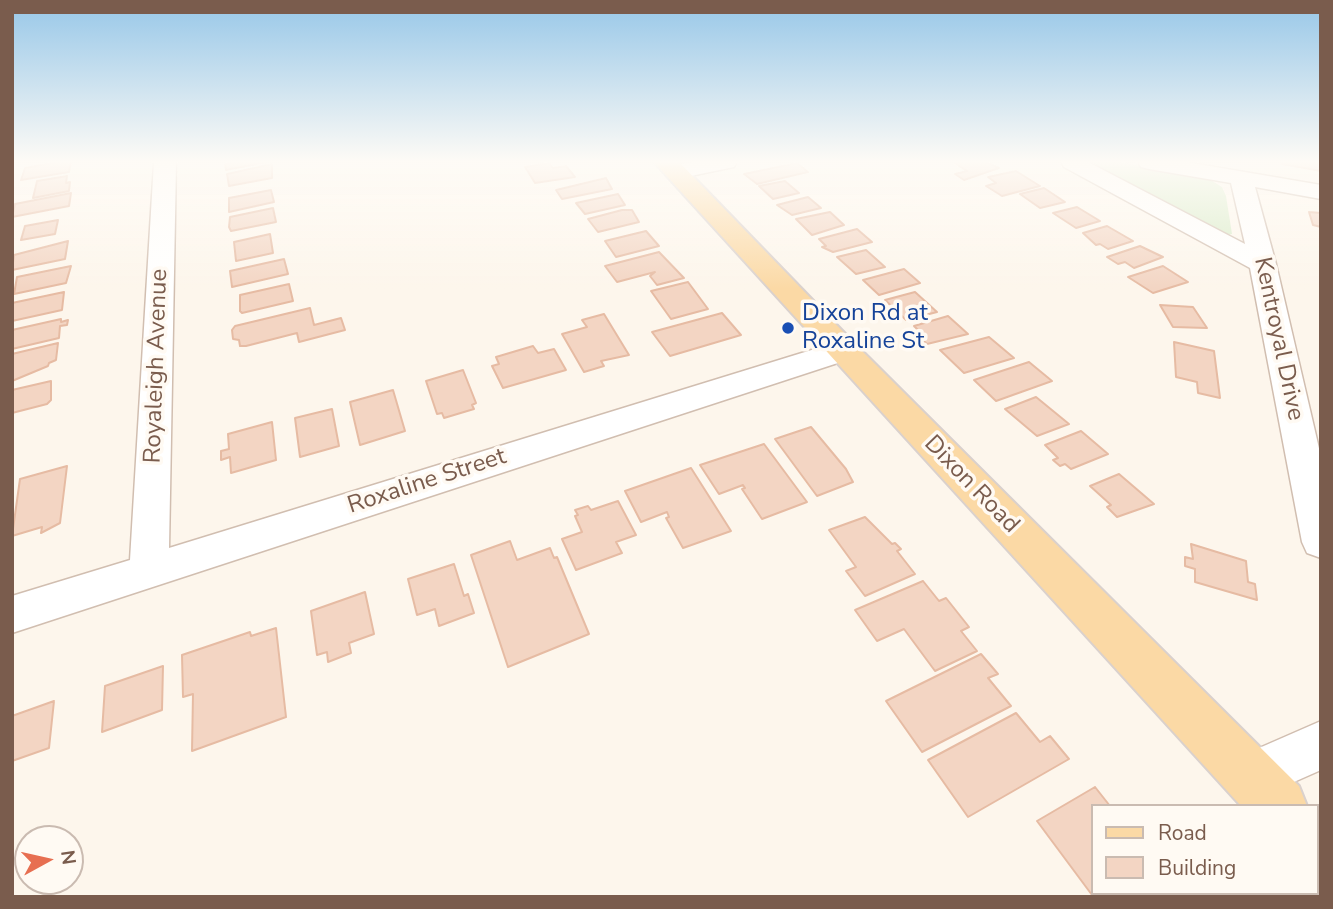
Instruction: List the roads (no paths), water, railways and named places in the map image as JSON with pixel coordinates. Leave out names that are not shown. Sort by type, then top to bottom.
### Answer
[{"type":"main road","name":"Dixon Road","points":[[706,204],[842,351],[1265,791]]},
{"type":"street","name":"Royaleigh Avenue","points":[[149,570],[163,204]]},
{"type":"street","points":[[1151,204],[1263,264]]},
{"type":"street","name":"Kentroyal Drive","points":[[1248,204],[1263,264],[1321,542]]},
{"type":"street","name":"Roxaline Street","points":[[12,615],[842,351]]},
{"type":"street","points":[[1265,791],[1321,745]]},
{"type":"place","name":"Dixon Rd at Roxaline St","points":[[788,328]]}]
